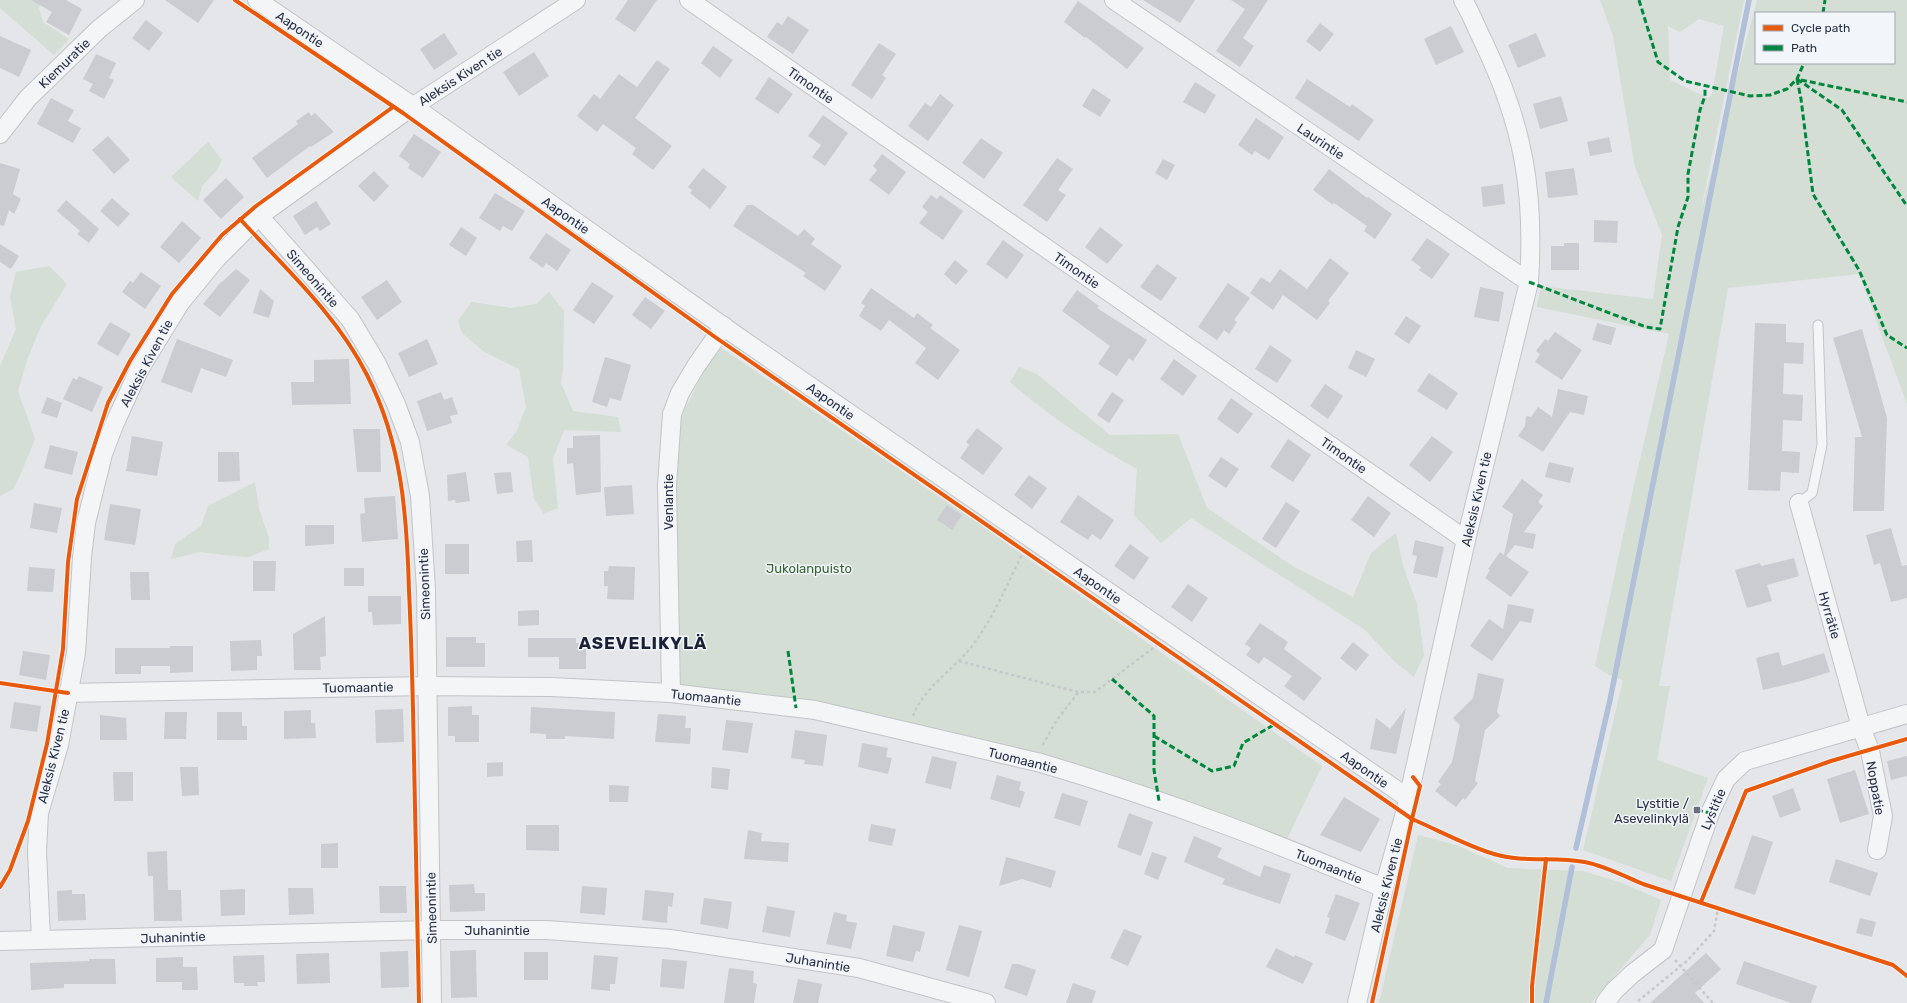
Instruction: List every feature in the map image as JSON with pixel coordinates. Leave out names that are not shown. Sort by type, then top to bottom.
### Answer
[{"type":"street","name":"Kiemuratie","points":[[0,134],[28,98],[99,29],[135,0]]},
{"type":"street","name":"Aapontie","points":[[257,0],[414,107],[724,326],[1408,798]]},
{"type":"street","name":"Aleksis Kiven tie","points":[[41,940],[37,851],[39,813],[59,745],[76,653],[81,563],[86,524],[103,454],[114,425],[139,370],[180,303],[218,258],[259,216],[414,107],[576,0]]},
{"type":"street","name":"Timontie","points":[[689,0],[1466,540]]},
{"type":"street","name":"Laurintie","points":[[1114,0],[1529,282]]},
{"type":"street","name":"Aleksis Kiven tie","points":[[1357,1003],[1384,888],[1408,798],[1466,540],[1529,282],[1531,245],[1530,206],[1523,154],[1514,117],[1501,78],[1463,0]]},
{"type":"street","name":"Simeonintie","points":[[259,216],[350,319],[377,364],[396,404],[408,436],[420,496],[426,589],[426,686],[432,1003]]},
{"type":"street","name":"Venlantie","points":[[671,693],[667,485],[672,414],[680,393],[696,366],[724,326]]},
{"type":"street","name":"Hyrrätie","points":[[1799,503],[1861,726]]},
{"type":"street","name":"Tuomaantie","points":[[68,693],[426,686],[551,687],[671,693],[815,710],[1035,762],[1135,792],[1214,820],[1384,888]]},
{"type":"street","name":"Lystitie","points":[[1663,950],[1710,813],[1726,779],[1745,761],[1861,726],[1907,714]]},
{"type":"street","name":"Noppatie","points":[[1861,726],[1870,751],[1883,816],[1877,850]]},
{"type":"street","name":"Juhanintie","points":[[0,941],[431,930],[547,930],[670,939],[867,970],[986,1003]]},
{"type":"street","points":[[1605,1003],[1614,991],[1632,974],[1663,950]]},
{"type":"lane","points":[[1799,503],[1812,493],[1822,446],[1818,325]]},
{"type":"path","points":[[907,731],[918,702],[969,650],[992,614],[1024,550],[1030,555]]},
{"type":"path","points":[[1153,639],[1166,648]]},
{"type":"path","points":[[959,661],[1078,692],[1095,692],[1159,643]]},
{"type":"path","points":[[1035,762],[1056,721],[1078,692]]},
{"type":"path","points":[[1713,906],[1726,910]]},
{"type":"path","points":[[1638,1001],[1682,965],[1714,931],[1718,908]]},
{"type":"path","points":[[1663,950],[1682,965],[1713,1003]]},
{"type":"green space","points":[[0,0],[43,0],[39,8],[43,22],[69,39],[54,55],[0,8]]},
{"type":"green space","points":[[1600,0],[1744,0],[1700,215],[1757,0],[1907,0],[1907,404],[1859,274],[1728,288],[1659,686],[1670,686],[1657,760],[1708,778],[1671,881],[1583,850],[1623,680],[1609,675],[1595,666],[1632,494],[1669,334],[1537,307],[1541,286],[1653,299],[1662,235],[1635,167],[1613,36]],"holes":[[[1699,19],[1724,26],[1712,94],[1708,99],[1670,80],[1668,26],[1680,32]]]},
{"type":"green space","points":[[208,142],[222,160],[217,170],[202,186],[198,201],[171,177]]},
{"type":"green space","points":[[49,266],[67,284],[41,326],[27,360],[18,391],[35,439],[13,489],[0,496],[0,366],[16,329],[10,296],[16,272]]},
{"type":"green space","points":[[549,292],[564,311],[563,369],[561,383],[573,411],[618,417],[621,432],[564,430],[553,458],[558,508],[544,514],[534,499],[528,457],[506,445],[516,432],[526,407],[519,369],[483,351],[462,333],[458,320],[472,302],[511,308],[536,304]]},
{"type":"green space","name":"Jukolanpuisto","points":[[717,345],[982,526],[1322,766],[1285,843],[1043,756],[819,702],[681,687],[675,489],[681,417]]},
{"type":"green space","points":[[1019,367],[1037,374],[1110,435],[1178,434],[1207,508],[1294,567],[1353,597],[1371,553],[1396,533],[1403,566],[1417,604],[1424,655],[1414,677],[1394,661],[1365,630],[1191,518],[1161,543],[1134,515],[1137,469],[1071,429],[1010,382]]},
{"type":"green space","points":[[255,482],[259,509],[269,538],[269,549],[249,557],[200,552],[171,559],[175,544],[201,526],[208,506]]},
{"type":"green space","points":[[1418,835],[1456,845],[1508,868],[1583,871],[1622,883],[1661,900],[1650,935],[1591,1003],[1528,1003],[1528,1001],[1526,1003],[1379,1003]]},
{"type":"building","points":[[31,0],[66,0],[82,9],[69,35],[46,22],[52,12]]},
{"type":"building","points":[[165,0],[214,0],[198,23]]},
{"type":"building","points":[[628,0],[657,0],[635,32],[615,19]]},
{"type":"building","points":[[1143,0],[1195,0],[1180,23]]},
{"type":"building","points":[[1231,0],[1268,0],[1243,38],[1254,46],[1240,67],[1216,51],[1245,9]]},
{"type":"building","points":[[1078,1],[1144,48],[1127,69],[1064,22]]},
{"type":"building","points":[[788,16],[809,30],[793,54],[767,37],[777,22],[782,25]]},
{"type":"building","points":[[146,20],[163,33],[149,51],[132,38]]},
{"type":"building","points":[[1320,23],[1334,34],[1320,52],[1306,41]]},
{"type":"building","points":[[1451,26],[1464,52],[1436,65],[1424,39]]},
{"type":"building","points":[[444,33],[458,54],[434,70],[420,49]]},
{"type":"building","points":[[1536,33],[1546,56],[1518,68],[1508,45]]},
{"type":"building","points":[[0,36],[31,50],[19,77],[0,68]]},
{"type":"building","points":[[879,43],[896,54],[882,75],[886,78],[872,99],[851,85]]},
{"type":"building","points":[[713,46],[733,60],[720,78],[701,63]]},
{"type":"building","points":[[534,52],[549,76],[519,96],[503,72]]},
{"type":"building","points":[[96,54],[116,63],[109,78],[114,80],[104,99],[89,91],[93,84],[83,79]]},
{"type":"building","points":[[657,60],[670,69],[635,118],[672,146],[653,170],[632,154],[636,148],[603,124],[597,132],[577,116],[594,94],[600,99],[619,74],[637,87]]},
{"type":"building","points":[[769,77],[793,94],[778,114],[755,99]]},
{"type":"building","points":[[1307,79],[1350,107],[1352,104],[1374,120],[1359,141],[1295,98]]},
{"type":"building","points":[[1195,82],[1216,95],[1205,114],[1183,102]]},
{"type":"building","points":[[1093,88],[1111,100],[1100,117],[1082,106]]},
{"type":"building","points":[[940,94],[954,105],[928,141],[908,126],[925,103],[931,107]]},
{"type":"building","points":[[1561,96],[1568,121],[1540,129],[1533,104]]},
{"type":"building","points":[[51,98],[74,110],[68,121],[81,128],[73,143],[37,124]]},
{"type":"building","points":[[309,112],[311,116],[315,113],[334,132],[311,147],[310,146],[267,178],[252,158],[298,124],[296,121]]},
{"type":"building","points":[[823,115],[848,133],[825,166],[812,157],[821,145],[808,136]]},
{"type":"building","points":[[1256,118],[1284,137],[1269,160],[1255,151],[1252,155],[1238,145]]},
{"type":"building","points":[[414,134],[441,152],[423,178],[408,168],[410,164],[399,156]]},
{"type":"building","points":[[108,136],[130,160],[114,174],[92,150]]},
{"type":"building","points":[[1609,137],[1612,152],[1590,156],[1587,142]]},
{"type":"building","points":[[981,138],[1003,153],[984,179],[962,163]]},
{"type":"building","points":[[882,154],[906,172],[889,195],[869,180],[877,170],[873,166]]},
{"type":"building","points":[[1057,158],[1073,169],[1058,190],[1066,195],[1047,222],[1023,205]]},
{"type":"building","points":[[1163,159],[1175,165],[1167,180],[1155,173]]},
{"type":"building","points":[[0,163],[20,169],[13,194],[21,199],[14,214],[9,210],[4,226],[0,225]]},
{"type":"building","points":[[703,168],[727,187],[710,209],[690,193],[692,190],[688,187]]},
{"type":"building","points":[[1574,168],[1578,195],[1548,198],[1545,172]]},
{"type":"building","points":[[1329,169],[1367,198],[1368,197],[1392,214],[1375,239],[1364,231],[1367,226],[1334,203],[1333,205],[1313,190]]},
{"type":"building","points":[[374,171],[389,186],[374,202],[358,186]]},
{"type":"building","points":[[226,178],[244,197],[221,219],[203,200]]},
{"type":"building","points":[[1503,184],[1505,204],[1483,207],[1481,187]]},
{"type":"building","points":[[495,193],[525,211],[512,231],[503,226],[500,231],[479,218]]},
{"type":"building","points":[[931,195],[937,199],[940,195],[963,211],[943,240],[919,223],[928,212],[922,207]]},
{"type":"building","points":[[112,198],[130,214],[118,227],[100,211]]},
{"type":"building","points":[[66,200],[99,229],[89,243],[77,234],[80,231],[57,211]]},
{"type":"building","points":[[316,201],[331,224],[320,231],[317,227],[305,235],[293,216]]},
{"type":"building","points":[[747,205],[753,205],[798,236],[804,229],[815,239],[811,244],[842,266],[825,291],[803,276],[806,273],[733,226]]},
{"type":"building","points":[[1594,220],[1618,221],[1617,243],[1594,242]]},
{"type":"building","points":[[182,221],[201,238],[179,263],[160,247]]},
{"type":"building","points":[[461,227],[477,238],[466,256],[449,245]]},
{"type":"building","points":[[1100,227],[1123,245],[1107,264],[1085,247]]},
{"type":"building","points":[[546,233],[571,250],[557,271],[546,263],[543,268],[529,258]]},
{"type":"building","points":[[1427,238],[1450,254],[1432,279],[1419,270],[1421,267],[1411,260]]},
{"type":"building","points":[[1003,240],[1024,255],[1007,279],[986,264]]},
{"type":"building","points":[[1564,243],[1579,243],[1579,270],[1551,270],[1551,246],[1564,246]]},
{"type":"building","points":[[0,244],[19,256],[11,269],[0,262]]},
{"type":"building","points":[[1330,258],[1349,273],[1328,301],[1330,303],[1317,320],[1283,295],[1273,310],[1250,293],[1261,277],[1270,283],[1280,269],[1307,289]]},
{"type":"building","points":[[955,260],[968,271],[956,285],[944,274]]},
{"type":"building","points":[[1157,264],[1177,278],[1161,301],[1140,287]]},
{"type":"building","points":[[236,269],[250,280],[220,317],[203,304],[221,282]]},
{"type":"building","points":[[141,272],[161,286],[145,309],[122,292],[130,281],[133,283]]},
{"type":"building","points":[[387,280],[402,302],[377,320],[361,297]]},
{"type":"building","points":[[592,282],[614,296],[594,324],[573,310]]},
{"type":"building","points":[[1228,283],[1250,298],[1234,320],[1237,322],[1229,334],[1224,330],[1217,340],[1198,327]]},
{"type":"building","points":[[1480,287],[1504,292],[1499,322],[1474,317]]},
{"type":"building","points":[[871,288],[914,318],[917,313],[933,325],[930,328],[960,350],[938,380],[915,363],[926,348],[889,320],[881,331],[859,316],[865,306],[861,303]]},
{"type":"building","points":[[260,289],[274,301],[269,318],[253,313]]},
{"type":"building","points":[[1077,290],[1099,306],[1097,308],[1147,340],[1133,361],[1129,358],[1117,376],[1098,364],[1110,346],[1062,311]]},
{"type":"building","points":[[645,297],[665,311],[651,329],[632,315]]},
{"type":"building","points":[[1406,316],[1421,326],[1409,344],[1394,334]]},
{"type":"building","points":[[110,322],[131,334],[118,356],[97,344]]},
{"type":"building","points":[[1597,323],[1616,328],[1611,345],[1592,340]]},
{"type":"building","points":[[1755,323],[1786,324],[1786,342],[1804,343],[1803,364],[1784,363],[1783,394],[1803,395],[1802,421],[1783,420],[1782,451],[1800,452],[1799,473],[1781,472],[1780,491],[1748,490]]},
{"type":"building","points":[[1862,329],[1887,418],[1884,511],[1853,511],[1855,437],[1862,437],[1833,338]]},
{"type":"building","points":[[1555,332],[1582,350],[1562,380],[1535,362],[1540,354],[1536,351],[1545,339],[1548,341]]},
{"type":"building","points":[[177,339],[233,360],[226,377],[201,368],[192,393],[161,382]]},
{"type":"building","points":[[427,339],[438,364],[409,377],[398,353]]},
{"type":"building","points":[[1270,345],[1292,360],[1277,383],[1255,369]]},
{"type":"building","points":[[1356,350],[1375,359],[1366,377],[1348,368]]},
{"type":"building","points":[[605,357],[631,365],[621,401],[610,398],[607,407],[592,402]]},
{"type":"building","points":[[349,359],[351,404],[292,405],[291,382],[314,382],[314,360]]},
{"type":"building","points":[[1174,359],[1197,376],[1183,396],[1160,379]]},
{"type":"building","points":[[1429,373],[1458,393],[1447,410],[1417,391]]},
{"type":"building","points":[[79,376],[103,387],[92,412],[63,399],[73,378],[77,380]]},
{"type":"building","points":[[1325,384],[1343,396],[1328,419],[1310,406]]},
{"type":"building","points":[[1558,389],[1588,396],[1584,415],[1570,412],[1543,452],[1518,436],[1525,426],[1526,416],[1531,417],[1538,407],[1552,417]]},
{"type":"building","points":[[441,392],[444,400],[452,397],[458,414],[450,416],[452,423],[427,431],[417,401]]},
{"type":"building","points":[[1112,392],[1124,400],[1109,423],[1097,415]]},
{"type":"building","points":[[47,397],[62,403],[57,418],[41,413]]},
{"type":"building","points":[[1231,398],[1253,414],[1238,434],[1217,419]]},
{"type":"building","points":[[977,428],[1003,448],[983,475],[960,458],[969,445],[966,442]]},
{"type":"building","points":[[353,429],[380,429],[381,472],[357,472]]},
{"type":"building","points":[[600,435],[601,492],[576,495],[573,463],[567,464],[567,448],[573,448],[573,436]]},
{"type":"building","points":[[132,436],[163,442],[157,476],[126,471]]},
{"type":"building","points":[[1432,436],[1453,452],[1430,482],[1409,465]]},
{"type":"building","points":[[1288,439],[1311,455],[1293,482],[1270,467]]},
{"type":"building","points":[[50,445],[78,452],[72,475],[44,468]]},
{"type":"building","points":[[218,452],[239,452],[240,481],[218,482]]},
{"type":"building","points":[[1221,457],[1239,469],[1226,488],[1208,476]]},
{"type":"building","points":[[1549,462],[1574,468],[1570,483],[1545,477]]},
{"type":"building","points":[[466,472],[470,501],[456,503],[455,500],[448,501],[447,475]]},
{"type":"building","points":[[511,472],[513,492],[497,494],[494,473]]},
{"type":"building","points":[[1029,475],[1047,488],[1032,509],[1014,495]]},
{"type":"building","points":[[1522,479],[1543,495],[1538,502],[1543,506],[1524,532],[1536,534],[1533,549],[1515,545],[1506,556],[1529,572],[1511,597],[1485,578],[1490,570],[1488,569],[1500,552],[1504,555],[1513,514],[1502,507]]},
{"type":"building","points":[[632,485],[634,514],[606,516],[604,487]]},
{"type":"building","points":[[1078,495],[1114,520],[1101,540],[1092,534],[1088,540],[1060,522]]},
{"type":"building","points":[[395,496],[398,539],[362,542],[360,514],[365,513],[364,498]]},
{"type":"building","points":[[1368,496],[1391,513],[1374,537],[1351,520]]},
{"type":"building","points":[[1286,502],[1300,511],[1276,548],[1262,539]]},
{"type":"building","points":[[34,503],[62,508],[57,533],[30,528]]},
{"type":"building","points":[[110,504],[141,509],[135,545],[104,540]]},
{"type":"building","points":[[947,505],[962,515],[952,530],[937,520]]},
{"type":"building","points":[[305,525],[334,525],[334,544],[305,546]]},
{"type":"building","points":[[1891,528],[1902,566],[1907,565],[1907,598],[1891,602],[1880,563],[1874,565],[1866,535]]},
{"type":"building","points":[[532,540],[533,562],[517,562],[516,541]]},
{"type":"building","points":[[1415,540],[1444,547],[1437,578],[1413,573],[1417,556],[1412,555]]},
{"type":"building","points":[[445,544],[469,544],[469,574],[445,574]]},
{"type":"building","points":[[1130,544],[1149,558],[1134,580],[1114,566]]},
{"type":"building","points":[[1794,558],[1799,576],[1767,585],[1772,601],[1747,608],[1735,570],[1760,563],[1761,566]]},
{"type":"building","points":[[253,561],[276,561],[275,591],[253,591]]},
{"type":"building","points":[[609,566],[635,567],[634,600],[607,599],[608,586],[604,586],[604,571],[608,571]]},
{"type":"building","points":[[29,567],[55,569],[53,592],[27,591]]},
{"type":"building","points":[[344,568],[364,568],[364,586],[344,586]]},
{"type":"building","points":[[130,572],[149,572],[150,600],[131,600]]},
{"type":"building","points":[[1188,584],[1208,598],[1192,622],[1171,607]]},
{"type":"building","points":[[368,596],[401,596],[401,624],[373,625],[372,612],[368,612]]},
{"type":"building","points":[[1508,604],[1534,609],[1531,623],[1520,621],[1492,661],[1470,646],[1489,619],[1503,629]]},
{"type":"building","points":[[539,610],[539,625],[518,626],[518,611]]},
{"type":"building","points":[[325,616],[326,656],[320,657],[321,670],[294,670],[293,634]]},
{"type":"building","points":[[1260,623],[1288,642],[1284,649],[1322,678],[1304,701],[1284,686],[1292,676],[1264,657],[1259,664],[1246,655],[1251,648],[1245,644]]},
{"type":"building","points":[[446,637],[476,637],[476,643],[485,643],[485,667],[446,667]]},
{"type":"building","points":[[528,638],[576,638],[576,643],[586,643],[586,669],[559,669],[559,657],[528,657]]},
{"type":"building","points":[[261,640],[262,656],[257,656],[257,670],[231,671],[230,641]]},
{"type":"building","points":[[1353,642],[1369,655],[1356,671],[1340,658]]},
{"type":"building","points":[[170,646],[193,646],[193,672],[170,673],[170,666],[141,666],[141,674],[115,674],[115,648],[170,648]]},
{"type":"building","points":[[23,651],[50,655],[46,680],[19,675]]},
{"type":"building","points":[[1779,652],[1782,666],[1824,653],[1830,672],[1763,690],[1756,658]]},
{"type":"building","points":[[1478,673],[1504,679],[1497,712],[1500,716],[1485,730],[1475,781],[1478,783],[1465,800],[1463,798],[1456,807],[1435,791],[1441,784],[1438,782],[1452,762],[1460,725],[1453,718],[1473,698]]},
{"type":"building","points":[[14,702],[41,706],[37,732],[10,728]]},
{"type":"building","points":[[472,706],[472,715],[479,715],[479,742],[455,742],[455,736],[448,736],[448,707]]},
{"type":"building","points":[[531,707],[615,712],[614,739],[565,736],[565,739],[546,739],[546,734],[530,733]]},
{"type":"building","points":[[1406,708],[1396,754],[1370,749],[1376,718],[1390,729]]},
{"type":"building","points":[[403,709],[404,742],[376,743],[375,710]]},
{"type":"building","points":[[311,710],[311,723],[315,723],[316,738],[284,739],[284,711]]},
{"type":"building","points":[[165,712],[187,712],[186,739],[164,739]]},
{"type":"building","points":[[217,712],[242,712],[242,726],[247,726],[247,740],[217,740]]},
{"type":"building","points":[[658,714],[686,716],[685,728],[691,728],[690,744],[655,742]]},
{"type":"building","points":[[100,715],[126,718],[127,740],[100,740]]},
{"type":"building","points":[[726,720],[753,723],[748,753],[722,750]]},
{"type":"building","points":[[795,730],[827,735],[823,766],[804,764],[805,760],[791,758]]},
{"type":"building","points":[[862,743],[888,748],[886,757],[892,758],[888,774],[858,767]]},
{"type":"building","points":[[932,756],[957,762],[951,789],[925,783]]},
{"type":"building","points":[[1907,756],[1907,776],[1891,780],[1887,761]]},
{"type":"building","points":[[503,762],[503,776],[487,777],[487,763]]},
{"type":"building","points":[[180,767],[198,767],[199,795],[182,796]]},
{"type":"building","points":[[712,767],[730,769],[728,790],[711,788]]},
{"type":"building","points":[[1855,770],[1869,814],[1840,823],[1827,779]]},
{"type":"building","points":[[113,772],[133,772],[133,801],[114,801]]},
{"type":"building","points":[[997,775],[1021,782],[1019,790],[1025,792],[1020,808],[990,799]]},
{"type":"building","points":[[609,785],[629,786],[628,802],[609,802]]},
{"type":"building","points":[[1793,788],[1801,810],[1780,818],[1772,796]]},
{"type":"building","points":[[1062,793],[1088,801],[1080,826],[1054,818]]},
{"type":"building","points":[[1344,797],[1380,819],[1361,852],[1320,835]]},
{"type":"building","points":[[1129,813],[1153,822],[1141,856],[1117,847]]},
{"type":"building","points":[[871,824],[896,829],[892,846],[868,841]]},
{"type":"building","points":[[526,825],[559,825],[559,851],[526,850]]},
{"type":"building","points":[[748,830],[762,833],[761,841],[789,843],[788,862],[744,859]]},
{"type":"building","points":[[1752,835],[1773,842],[1755,895],[1734,888]]},
{"type":"building","points":[[1194,836],[1222,848],[1217,857],[1260,877],[1264,865],[1291,874],[1280,904],[1222,884],[1225,879],[1184,862]]},
{"type":"building","points":[[338,843],[338,868],[321,868],[321,844]]},
{"type":"building","points":[[167,851],[168,890],[181,890],[182,921],[154,921],[153,876],[148,876],[147,852]]},
{"type":"building","points":[[1152,852],[1167,857],[1158,880],[1144,874]]},
{"type":"building","points":[[1006,857],[1056,871],[1051,888],[1022,879],[999,886]]},
{"type":"building","points":[[1836,859],[1878,873],[1870,896],[1829,882]]},
{"type":"building","points":[[474,884],[475,893],[485,893],[485,911],[450,912],[449,885]]},
{"type":"building","points":[[379,886],[406,886],[407,913],[380,913]]},
{"type":"building","points":[[582,886],[607,888],[605,915],[580,913]]},
{"type":"building","points":[[288,888],[313,888],[314,914],[289,915]]},
{"type":"building","points":[[245,889],[245,915],[221,916],[220,890]]},
{"type":"building","points":[[72,890],[72,894],[85,894],[86,920],[58,921],[57,891]]},
{"type":"building","points":[[645,890],[674,893],[672,907],[668,906],[667,923],[642,920]]},
{"type":"building","points":[[1336,894],[1360,903],[1345,941],[1325,933],[1330,918],[1327,917]]},
{"type":"building","points":[[704,898],[732,902],[728,929],[700,924]]},
{"type":"building","points":[[767,906],[795,911],[790,937],[762,932]]},
{"type":"building","points":[[834,912],[847,915],[846,921],[857,923],[851,949],[826,944]]},
{"type":"building","points":[[1860,918],[1876,922],[1872,937],[1856,933]]},
{"type":"building","points":[[893,925],[925,932],[920,952],[916,951],[913,962],[886,956]]},
{"type":"building","points":[[959,925],[982,931],[969,977],[946,970]]},
{"type":"building","points":[[1124,929],[1142,936],[1128,966],[1110,958]]},
{"type":"building","points":[[1276,948],[1294,957],[1295,955],[1313,963],[1303,984],[1266,967]]},
{"type":"building","points":[[476,950],[477,997],[451,998],[450,951]]},
{"type":"building","points":[[408,951],[409,987],[381,988],[380,952]]},
{"type":"building","points":[[524,952],[548,952],[548,980],[524,980]]},
{"type":"building","points":[[329,953],[330,983],[297,984],[296,954]]},
{"type":"building","points":[[1706,953],[1721,969],[1695,993],[1704,1003],[1650,1003]]},
{"type":"building","points":[[264,955],[265,982],[257,982],[258,986],[244,986],[244,983],[234,983],[233,956]]},
{"type":"building","points":[[594,955],[618,957],[615,984],[610,984],[610,991],[591,989]]},
{"type":"building","points":[[183,957],[183,967],[197,967],[198,990],[182,990],[182,982],[156,982],[156,958]]},
{"type":"building","points":[[89,959],[115,959],[116,984],[64,984],[64,988],[31,990],[30,963],[89,961]]},
{"type":"building","points":[[662,959],[687,961],[684,989],[660,987]]},
{"type":"building","points":[[1744,961],[1817,986],[1811,1003],[1791,1003],[1736,984]]},
{"type":"building","points":[[1012,964],[1018,964],[1036,970],[1027,996],[1004,988]]},
{"type":"building","points":[[729,968],[754,971],[753,983],[757,984],[754,1003],[724,1003]]},
{"type":"building","points":[[798,979],[822,984],[818,1003],[793,1003]]},
{"type":"building","points":[[1073,983],[1096,991],[1092,1003],[1066,1003]]},
{"type":"waterway","points":[[1576,848],[1610,700],[1749,0]]},
{"type":"waterway","points":[[1546,1003],[1572,867]]},
{"type":"marked path","points":[[1639,0],[1658,62],[1685,81],[1750,96],[1770,95],[1787,89],[1797,79],[1804,64]]},
{"type":"marked path","points":[[1823,12],[1825,0]]},
{"type":"marked path","points":[[1797,79],[1801,99],[1813,194],[1859,270],[1887,335],[1907,348]]},
{"type":"marked path","points":[[1797,79],[1842,110],[1907,206]]},
{"type":"marked path","points":[[1801,80],[1907,102]]},
{"type":"marked path","points":[[1529,282],[1646,327],[1660,329],[1678,227],[1688,197],[1688,174],[1700,110],[1705,96],[1705,86]]},
{"type":"marked path","points":[[788,651],[796,708]]},
{"type":"marked path","points":[[1112,679],[1154,716],[1154,770],[1159,801]]},
{"type":"marked path","points":[[1154,736],[1212,771],[1234,766],[1243,743],[1275,724]]},
{"type":"marked path","points":[[1697,810],[1710,813]]},
{"type":"cycle path","points":[[235,0],[403,113],[715,337],[1412,819],[1372,1003]]},
{"type":"cycle path","points":[[0,887],[10,870],[28,821],[47,744],[63,649],[68,562],[77,499],[108,403],[130,361],[172,294],[222,235],[256,206],[393,107]]},
{"type":"cycle path","points":[[240,219],[309,293],[341,332],[355,353],[379,401],[395,453],[407,535],[413,709],[419,1003]]},
{"type":"cycle path","points":[[0,683],[68,693]]},
{"type":"cycle path","points":[[1701,902],[1746,791],[1831,761],[1907,739]]},
{"type":"cycle path","points":[[1413,777],[1420,786],[1412,819],[1473,847],[1505,857],[1574,860],[1600,866],[1643,884],[1893,965],[1907,976]]},
{"type":"cycle path","points":[[1532,1003],[1532,986],[1546,859]]},
{"type":"place","name":"Lystitie / Asevelinkylä","points":[[1697,810]]},
{"type":"district","name":"ASEVELIKYLÄ","points":[[643,643]]}]
